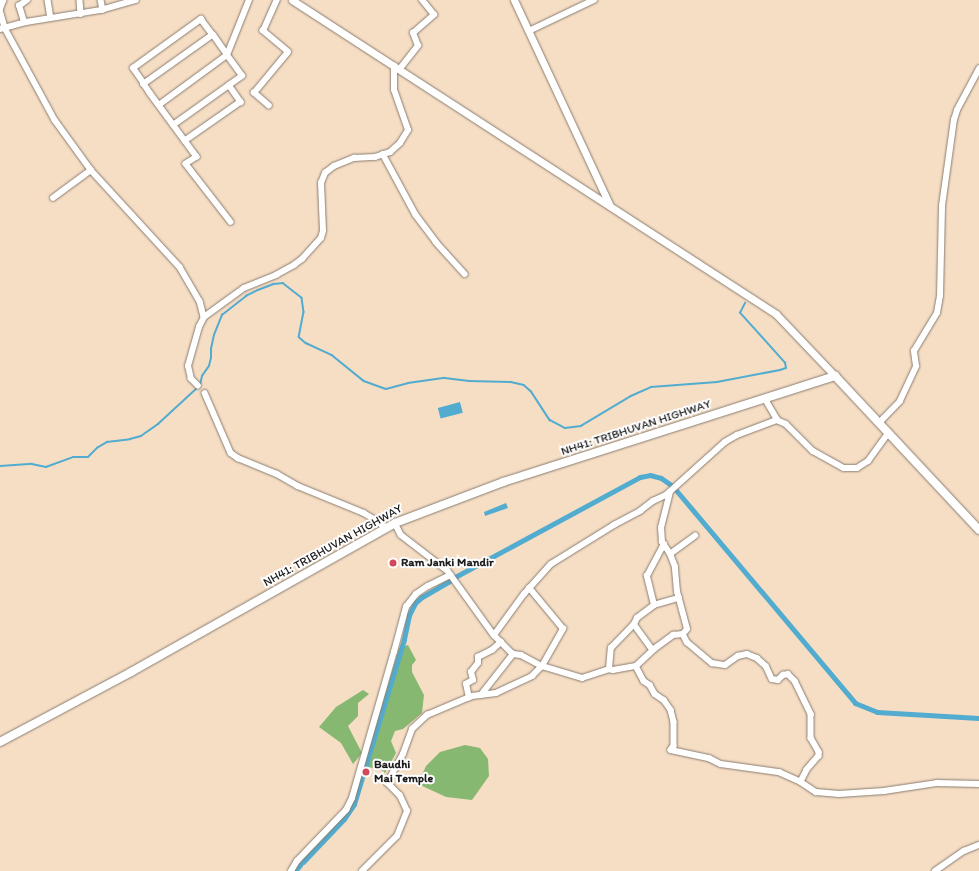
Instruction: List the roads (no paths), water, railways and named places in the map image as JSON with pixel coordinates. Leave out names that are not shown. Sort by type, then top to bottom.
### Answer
[{"type":"highway","points":[[835,376],[979,530]]},
{"type":"highway","name":"NH41: TRIBHUVAN HIGHWAY","points":[[0,742],[144,664],[395,523],[503,482],[835,376]]},
{"type":"main road","points":[[292,0],[776,314],[835,376]]},
{"type":"main road","points":[[514,0],[611,207]]},
{"type":"street","points":[[4,0],[0,10],[2,29],[55,120],[91,170],[180,267],[200,301],[204,317]]},
{"type":"street","points":[[24,22],[20,6],[27,0]]},
{"type":"street","points":[[48,0],[51,18]]},
{"type":"street","points":[[80,0],[81,14]]},
{"type":"street","points":[[101,0],[103,10]]},
{"type":"street","points":[[2,29],[24,22],[103,10],[127,1],[136,0]]},
{"type":"street","points":[[159,106],[227,55],[249,0]]},
{"type":"street","points":[[269,106],[254,93],[288,52],[263,31],[277,0]]},
{"type":"street","points":[[198,386],[191,379],[188,366],[199,327],[204,317],[244,288],[276,275],[294,265],[302,259],[321,238],[323,231],[321,183],[325,173],[334,166],[354,158],[375,157],[390,152],[400,142],[408,130],[394,90],[396,68],[418,46],[413,33],[434,15],[422,0]]},
{"type":"street","points":[[528,31],[594,0]]},
{"type":"street","points":[[173,125],[242,76],[201,19],[133,68],[159,106],[173,125],[197,157],[186,164],[231,222]]},
{"type":"street","points":[[144,84],[213,35]]},
{"type":"street","points":[[879,423],[900,401],[916,366],[914,351],[937,313],[940,296],[942,206],[954,120],[957,110],[979,69]]},
{"type":"street","points":[[185,141],[241,102],[229,85]]},
{"type":"street","points":[[383,154],[416,215],[436,242],[465,274]]},
{"type":"street","points":[[53,198],[91,170]]},
{"type":"street","points":[[205,393],[231,453],[298,486],[364,513],[379,522],[385,528]]},
{"type":"street","points":[[766,399],[777,420],[786,424],[813,451],[844,468],[857,468],[868,461],[888,433]]},
{"type":"street","points":[[494,636],[529,588],[551,564],[670,492],[725,442],[737,435],[777,420]]},
{"type":"street","points":[[395,523],[402,534],[443,565],[494,636],[513,654],[520,655],[542,666],[582,678],[609,669],[613,670],[636,666],[653,650],[674,635],[683,634],[687,629],[679,598],[675,567],[664,544],[660,528],[670,492]]},
{"type":"street","points":[[670,554],[696,536]]},
{"type":"street","points":[[654,605],[647,576],[664,544]]},
{"type":"street","points":[[291,871],[297,861],[346,810],[352,798],[406,607],[416,594],[428,586],[451,575]]},
{"type":"street","points":[[362,871],[397,836],[407,811],[400,796],[387,783],[403,754],[412,729],[427,715],[469,698],[496,693],[532,676],[542,666],[563,629],[529,588]]},
{"type":"street","points":[[609,669],[611,648],[634,624],[637,618],[654,605],[679,598]]},
{"type":"street","points":[[634,624],[653,650]]},
{"type":"street","points":[[683,634],[687,642],[712,663],[725,665],[738,656],[747,654],[757,658],[766,666],[772,678],[778,680],[783,675],[788,674],[794,681],[811,714],[811,738],[819,752],[819,756],[807,770],[801,782]]},
{"type":"street","points":[[469,698],[466,684],[473,680],[471,672],[478,663],[478,657],[492,650],[501,642]]},
{"type":"street","points":[[481,695],[513,654]]},
{"type":"street","points":[[636,666],[644,682],[650,685],[655,694],[664,700],[671,710],[674,722],[674,746],[670,750],[709,758],[721,764],[779,772],[801,782],[816,792],[839,794],[884,791],[937,783],[979,784]]},
{"type":"street","points":[[935,871],[964,851],[979,845]]},
{"type":"water","points":[[460,402],[463,413],[441,419],[438,408]]},
{"type":"water","points":[[506,503],[508,508],[485,516],[484,512]]},
{"type":"waterway","points":[[200,385],[202,376],[209,366],[214,335],[222,315],[246,296],[274,284],[283,283],[302,298],[304,312],[299,337],[306,343],[332,355],[364,381],[386,389],[408,383],[445,378],[469,381],[511,382],[524,385],[531,391],[550,420],[565,428],[581,426],[631,396],[651,387],[717,382],[786,368],[785,363],[740,313],[745,303]]},
{"type":"waterway","points":[[0,466],[32,464],[46,467],[73,457],[88,457],[97,448],[107,442],[141,436],[158,424],[197,388]]},
{"type":"waterway","points":[[455,577],[640,477],[650,475],[661,478],[671,485]]},
{"type":"waterway","points":[[675,489],[855,703],[877,712],[979,718]]},
{"type":"waterway","points":[[303,862],[344,819],[354,804],[404,639],[409,615],[415,603],[422,597],[451,580]]},
{"type":"waterway","points":[[295,871],[300,865]]},
{"type":"place","name":"Ram Janki Mandir","points":[[393,563]]},
{"type":"place","name":"Baudhi Mai Temple","points":[[366,772]]}]
